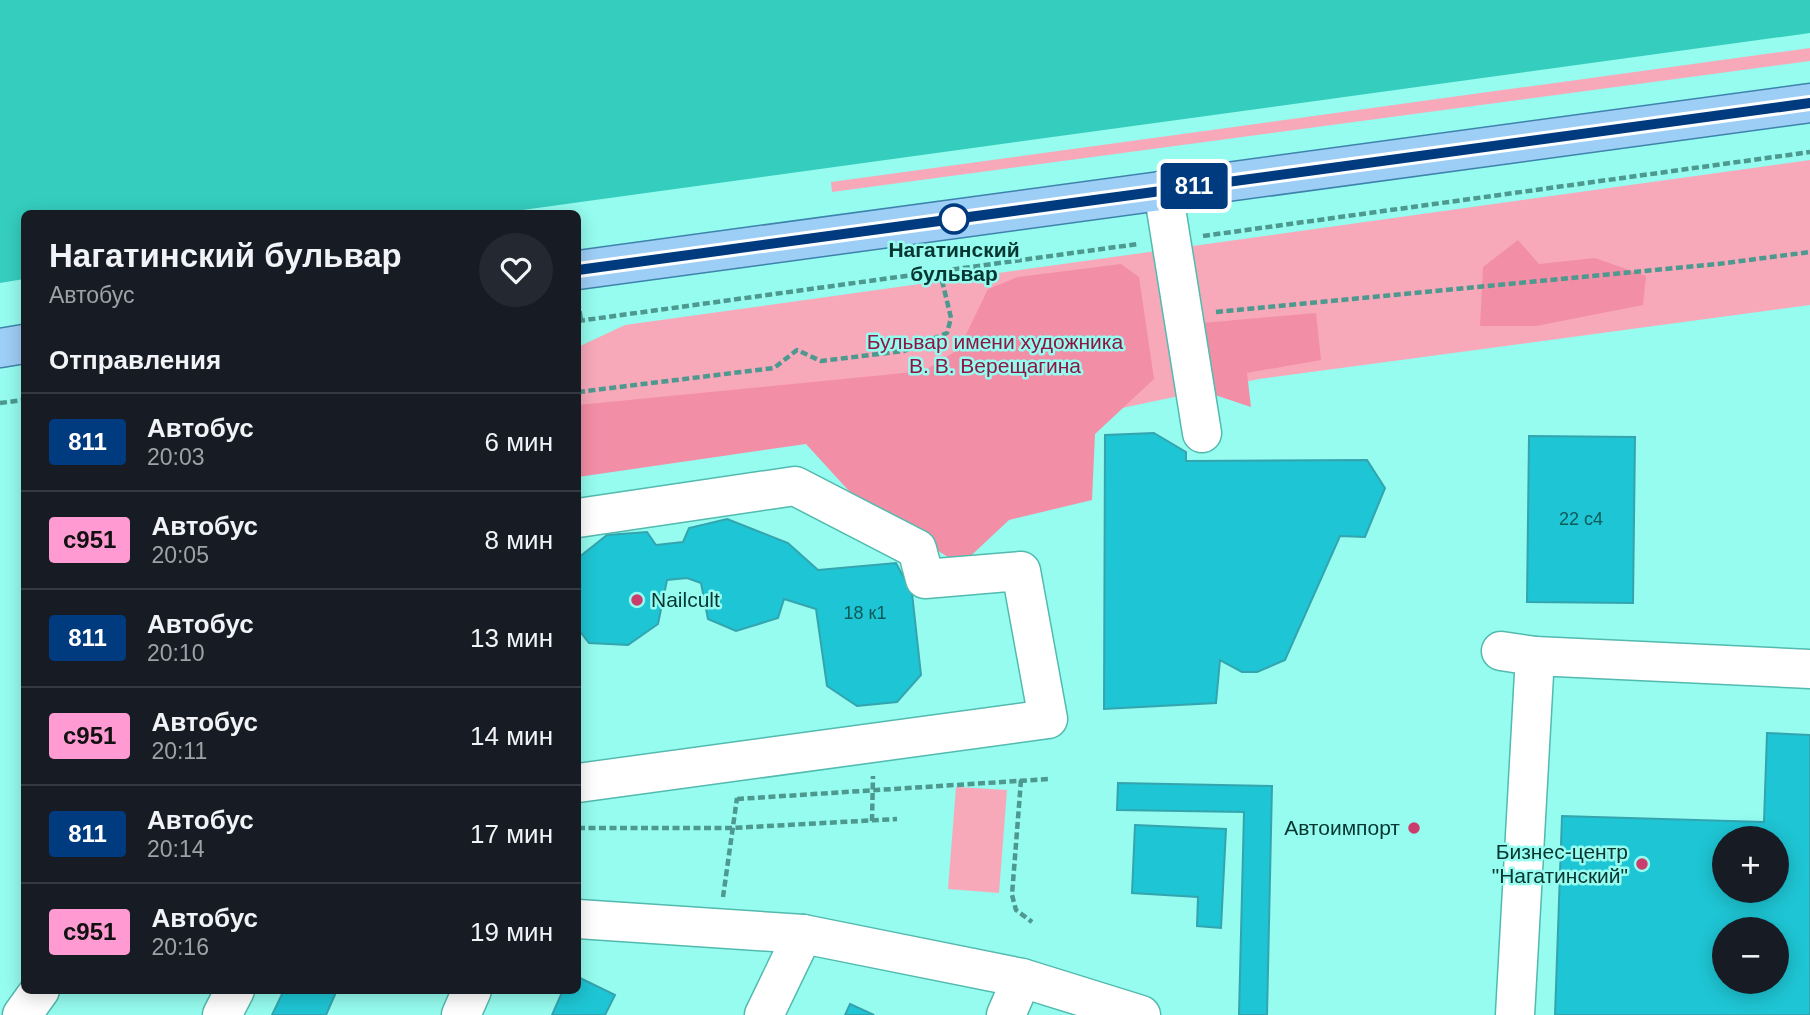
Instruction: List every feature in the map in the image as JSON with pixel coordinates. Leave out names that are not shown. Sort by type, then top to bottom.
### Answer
[{"type":"main road","points":[[581,270],[1810,103]]},
{"type":"main road","points":[[0,348],[21,344]]},
{"type":"street","points":[[1163,190],[1202,433]]},
{"type":"street","points":[[581,518],[795,486],[917,549],[925,579],[1021,571],[1048,719],[581,783]]},
{"type":"street","points":[[1515,1015],[1518,654],[1810,668]]},
{"type":"street","points":[[581,919],[803,934],[1022,978],[1141,1015]]},
{"type":"street","points":[[764,1015],[803,934]]},
{"type":"street","points":[[1006,1015],[1022,978]]},
{"type":"street","points":[[22,1015],[37,994]]},
{"type":"street","points":[[222,1015],[233,994]]},
{"type":"street","points":[[461,1015],[470,994]]},
{"type":"path","points":[[1182,311],[1199,314],[1254,309],[1718,264],[1810,252]]},
{"type":"path","points":[[581,392],[774,368],[797,350],[821,361],[904,351],[947,333],[951,318],[940,272]]},
{"type":"path","points":[[0,403],[21,400]]},
{"type":"path","points":[[872,821],[874,743]]},
{"type":"path","points":[[718,929],[742,761]]},
{"type":"path","points":[[737,799],[1049,779]]},
{"type":"path","points":[[1021,780],[1012,895],[1016,910],[1032,922]]},
{"type":"path","points":[[581,828],[732,828],[897,820]]},
{"type":"green space","points":[[1810,48],[1810,61],[832,192],[831,182]]},
{"type":"green space","name":"Бульвар имени художника В. В. Верещагина","points":[[1810,160],[1810,305],[1259,379],[985,437],[911,413],[581,459],[581,346],[625,325]]},
{"type":"green space","points":[[1518,240],[1539,264],[1595,258],[1646,276],[1643,305],[1536,326],[1480,326],[1483,267]]},
{"type":"green space","points":[[1121,264],[1139,277],[1154,379],[1095,434],[1092,500],[1009,520],[961,565],[860,503],[806,444],[581,477],[581,405],[924,371],[959,349],[988,289],[1018,277]]},
{"type":"green space","points":[[1316,313],[1321,360],[1247,373],[1251,407],[1215,395],[1202,323]]},
{"type":"green space","points":[[956,787],[1007,790],[999,893],[948,889]]},
{"type":"shaded area","points":[[0,0],[1810,0],[1810,33],[522,210],[21,210],[21,280],[0,283]]},
{"type":"building","points":[[1154,433],[1186,452],[1186,461],[1367,460],[1385,488],[1365,537],[1340,536],[1285,660],[1257,672],[1242,672],[1220,660],[1216,703],[1104,709],[1105,435]]},
{"type":"building","points":[[1529,436],[1635,437],[1633,603],[1527,602]]},
{"type":"building","points":[[727,519],[788,543],[818,570],[896,563],[912,593],[921,675],[897,702],[857,706],[827,686],[816,609],[784,599],[778,618],[736,631],[708,619],[701,583],[687,578],[667,580],[658,624],[628,645],[589,643],[581,633],[581,556],[607,535],[647,532],[656,545],[683,542],[689,528]]},
{"type":"building","name":"Бизнес-центр \"Нагатинский\"","points":[[1767,733],[1810,735],[1810,1015],[1555,1015],[1562,816],[1764,822]]},
{"type":"building","points":[[1118,783],[1272,786],[1267,1015],[1239,1015],[1244,812],[1117,810]]},
{"type":"building","points":[[1135,825],[1226,829],[1221,928],[1197,926],[1198,897],[1132,893]]},
{"type":"building","points":[[581,978],[615,995],[605,1015],[552,1015],[561,994],[581,994]]},
{"type":"building","points":[[282,994],[335,994],[326,1015],[272,1015]]},
{"type":"building","points":[[850,1004],[874,1015],[845,1015]]},
{"type":"bus line","name":"811","points":[[581,270],[1810,103]]},
{"type":"place","name":"Нагатинский бульвар","points":[[954,219]]},
{"type":"place","name":"Nailcult","points":[[637,600]]},
{"type":"place","name":"Автоимпорт","points":[[1414,828]]},
{"type":"place","name":"Бизнес-центр \"Нагатинский\"","points":[[1642,864]]}]
